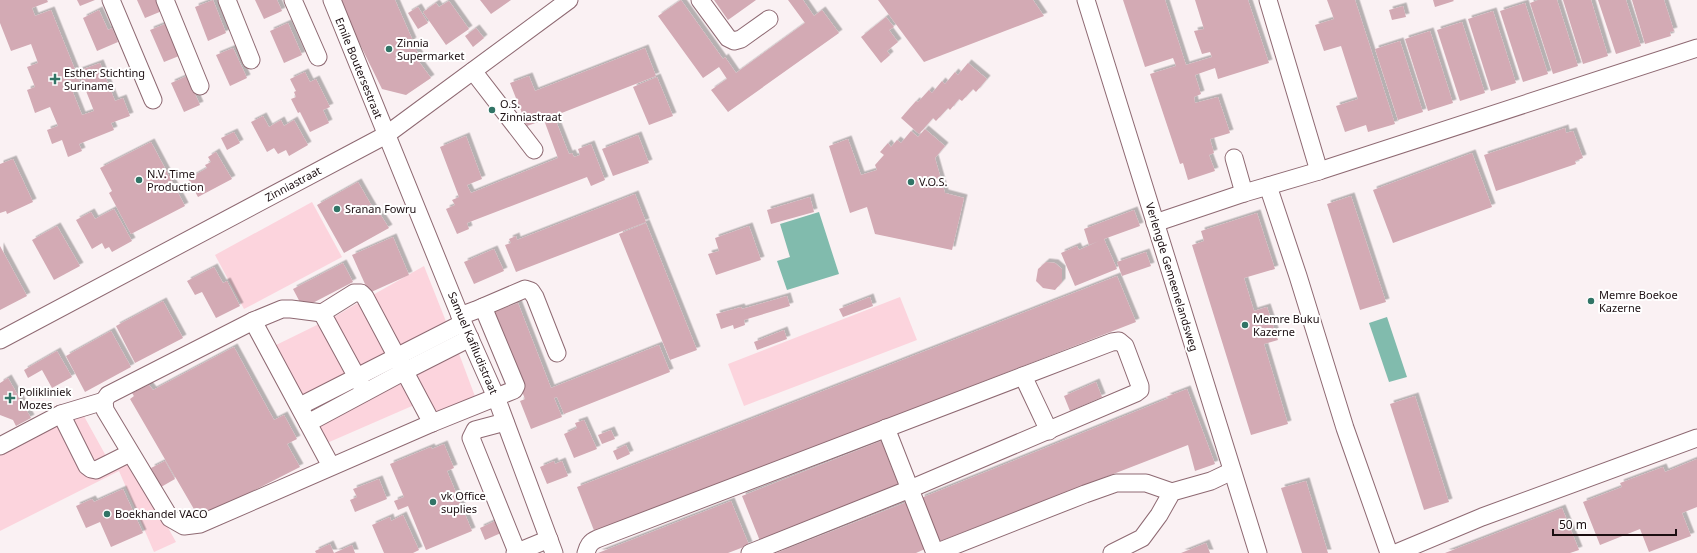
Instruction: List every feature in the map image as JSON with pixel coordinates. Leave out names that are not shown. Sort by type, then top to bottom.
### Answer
[{"type":"street","points":[[111,0],[153,100]]},
{"type":"street","points":[[165,0],[200,86]]},
{"type":"street","points":[[227,0],[251,60]]},
{"type":"street","points":[[293,0],[318,57]]},
{"type":"street","name":"Emile Boutersestraat","points":[[332,0],[386,135]]},
{"type":"street","name":"Zinniastraat","points":[[0,340],[386,135],[569,0]]},
{"type":"street","points":[[700,0],[728,38],[734,41],[741,39],[769,19]]},
{"type":"street","name":"Verlengde Gemeenelandsweg","points":[[1086,0],[1258,553]]},
{"type":"street","points":[[1268,0],[1319,171]]},
{"type":"street","points":[[1155,223],[1244,193],[1319,171],[1697,48]]},
{"type":"street","points":[[473,71],[534,150]]},
{"type":"street","name":"Samuel Kafiludistraat","points":[[386,135],[464,325],[496,397],[552,546]]},
{"type":"street","points":[[1234,158],[1244,193]]},
{"type":"street","points":[[1268,186],[1298,276],[1345,428],[1389,553]]},
{"type":"street","points":[[308,423],[365,392],[401,363],[464,325],[483,307],[525,289],[531,291],[535,296],[557,353]]},
{"type":"street","points":[[0,446],[62,414],[104,401],[108,395],[254,321],[282,309],[322,313],[354,293],[361,293],[365,298],[432,423]]},
{"type":"street","points":[[104,401],[105,410],[170,518],[184,526],[200,524],[331,466],[514,390],[516,386],[483,307]]},
{"type":"street","points":[[322,313],[365,392]]},
{"type":"street","points":[[254,321],[331,466]]},
{"type":"street","points":[[586,553],[588,546],[592,541],[1115,341],[1122,343],[1127,349],[1140,386],[1138,392],[910,489],[750,553]]},
{"type":"street","points":[[300,406],[357,377],[401,363]]},
{"type":"street","points":[[1023,376],[1049,430]]},
{"type":"street","points":[[62,414],[86,466],[91,469],[96,470],[130,453]]},
{"type":"street","points":[[505,422],[475,430],[471,438],[516,553],[552,546]]},
{"type":"street","points":[[886,428],[935,553],[1116,483],[1146,483],[1172,492],[1211,481],[1232,471]]},
{"type":"street","points":[[1396,553],[1482,518],[1697,438]]},
{"type":"street","points":[[1112,553],[1142,538],[1159,515],[1172,492]]},
{"type":"shaded area","points":[[312,202],[342,257],[244,309],[215,255]]},
{"type":"shaded area","points":[[819,212],[839,274],[787,290],[777,261],[790,257],[780,224]]},
{"type":"shaded area","points":[[424,266],[447,324],[401,352],[371,296]]},
{"type":"shaded area","points":[[900,297],[917,340],[744,406],[728,364]]},
{"type":"shaded area","points":[[363,303],[392,355],[364,372],[331,319],[356,304]]},
{"type":"shaded area","points":[[1387,317],[1407,377],[1389,382],[1369,323]]},
{"type":"shaded area","points":[[319,324],[349,374],[302,400],[272,347]]},
{"type":"shaded area","points":[[458,351],[476,399],[439,418],[412,378],[417,373]]},
{"type":"shaded area","points":[[404,381],[414,404],[412,406],[327,443],[320,441],[319,425]]},
{"type":"shaded area","points":[[75,400],[111,465],[128,456],[176,542],[154,552],[119,471],[0,531],[0,440]]},
{"type":"building","name":"Esther Stichting Suriname","points":[[0,0],[47,0],[48,2],[32,8],[35,16],[51,10],[82,87],[72,90],[82,115],[94,111],[78,71],[100,63],[115,101],[123,98],[130,116],[111,123],[114,130],[79,144],[82,151],[68,157],[62,140],[52,144],[47,130],[58,126],[50,107],[35,113],[27,90],[35,87],[27,67],[38,63],[31,44],[11,51],[0,23]]},
{"type":"building","points":[[77,0],[95,0],[80,6]]},
{"type":"building","points":[[137,0],[157,0],[162,11],[145,18]]},
{"type":"building","points":[[213,0],[226,33],[208,41],[195,7]]},
{"type":"building","points":[[255,0],[277,0],[282,11],[264,19]]},
{"type":"building","name":"Zinnia Supermarket","points":[[395,0],[413,41],[411,42],[420,56],[417,59],[431,78],[406,95],[382,89],[352,28],[340,1]]},
{"type":"building","points":[[480,0],[511,0],[491,14]]},
{"type":"building","points":[[681,0],[723,59],[725,57],[736,73],[805,23],[788,0],[803,0],[814,16],[822,10],[839,33],[728,112],[711,90],[727,79],[719,67],[703,78],[658,16]]},
{"type":"building","points":[[714,0],[756,0],[728,20]]},
{"type":"building","points":[[878,0],[1033,0],[1044,16],[924,62]]},
{"type":"building","points":[[1123,0],[1165,0],[1186,65],[1212,57],[1210,52],[1202,54],[1194,31],[1204,29],[1195,0],[1248,0],[1269,63],[1218,79],[1215,68],[1195,75],[1201,94],[1194,97],[1195,103],[1218,97],[1230,133],[1210,139],[1214,153],[1209,155],[1215,171],[1188,180],[1183,163],[1180,164],[1150,74],[1176,66],[1173,58],[1145,67]]},
{"type":"building","points":[[1327,0],[1355,0],[1395,124],[1368,132],[1366,125],[1345,132],[1336,106],[1358,99],[1341,46],[1324,51],[1315,25],[1334,19]]},
{"type":"building","points":[[1433,0],[1453,0],[1454,1],[1435,7]]},
{"type":"building","points":[[1538,0],[1557,0],[1578,66],[1553,74],[1530,3]]},
{"type":"building","points":[[1563,0],[1591,0],[1608,56],[1583,64]]},
{"type":"building","points":[[1598,0],[1626,0],[1641,46],[1616,54]]},
{"type":"building","points":[[1632,0],[1664,0],[1674,31],[1670,32],[1671,36],[1645,44]]},
{"type":"building","points":[[449,1],[469,29],[446,45],[423,12],[436,3],[439,7]]},
{"type":"building","points":[[1525,3],[1548,74],[1523,82],[1500,11]]},
{"type":"building","points":[[1403,6],[1406,17],[1392,20],[1389,10]]},
{"type":"building","points":[[418,7],[428,23],[418,29],[408,13]]},
{"type":"building","points":[[99,10],[108,30],[112,28],[118,42],[97,51],[83,18]]},
{"type":"building","points":[[1493,11],[1516,83],[1491,91],[1468,19]]},
{"type":"building","points":[[886,17],[894,27],[889,30],[898,42],[887,51],[890,55],[881,63],[861,37]]},
{"type":"building","points":[[1462,22],[1485,93],[1460,101],[1437,30]]},
{"type":"building","points":[[288,23],[302,55],[284,63],[270,31]]},
{"type":"building","points":[[165,24],[179,56],[164,62],[150,30]]},
{"type":"building","points":[[476,28],[484,38],[473,47],[465,36]]},
{"type":"building","points":[[1430,31],[1453,103],[1428,111],[1405,39]]},
{"type":"building","points":[[1400,41],[1423,112],[1398,120],[1375,49]]},
{"type":"building","points":[[233,48],[247,78],[230,86],[216,55]]},
{"type":"building","points":[[645,48],[656,76],[554,116],[569,154],[572,153],[574,157],[580,155],[578,149],[591,144],[605,180],[591,186],[587,177],[467,223],[469,229],[457,234],[446,209],[455,205],[452,200],[459,197],[440,147],[466,136],[482,179],[467,185],[471,193],[558,158],[544,120],[527,126],[510,83],[529,76],[535,91]]},
{"type":"building","points":[[968,63],[987,79],[976,92],[973,89],[962,101],[959,99],[950,110],[948,108],[936,121],[933,118],[919,134],[901,118],[916,101],[918,102],[929,90],[932,93],[942,81],[945,84],[955,72],[958,75]]},
{"type":"building","points":[[305,72],[310,82],[316,79],[330,107],[323,110],[329,123],[310,132],[300,112],[298,113],[291,99],[296,97],[294,92],[296,91],[290,79]]},
{"type":"building","points":[[187,76],[200,105],[184,112],[171,83]]},
{"type":"building","points":[[657,77],[673,116],[649,125],[633,87]]},
{"type":"building","points":[[263,116],[269,127],[281,120],[284,126],[294,120],[308,145],[289,156],[286,150],[278,154],[274,148],[267,152],[251,122]]},
{"type":"building","points":[[1565,128],[1566,133],[1573,131],[1583,158],[1575,161],[1576,164],[1496,191],[1484,155]]},
{"type":"building","points":[[925,129],[945,146],[935,158],[945,193],[964,198],[952,250],[875,234],[867,207],[850,213],[829,146],[848,139],[861,175],[877,170],[875,165],[884,155],[880,152],[888,143],[891,147],[897,140],[901,143],[911,131],[918,137]]},
{"type":"building","points":[[234,132],[240,143],[227,150],[221,138]]},
{"type":"building","points":[[638,135],[649,163],[613,176],[602,149]]},
{"type":"building","name":"N.V. Time Production","points":[[151,142],[185,206],[131,234],[109,193],[112,191],[100,168]]},
{"type":"building","points":[[216,152],[232,179],[198,197],[188,179],[207,168],[205,165],[211,162],[208,157]]},
{"type":"building","points":[[1472,153],[1492,207],[1393,243],[1373,190]]},
{"type":"building","points":[[13,159],[33,202],[7,214],[6,211],[0,213],[0,164]]},
{"type":"building","points":[[358,182],[377,215],[380,214],[389,228],[344,253],[317,205]]},
{"type":"building","points":[[635,194],[646,222],[516,272],[505,245],[511,243],[509,239],[516,236],[517,240]]},
{"type":"building","points":[[1351,196],[1386,302],[1360,310],[1327,204]]},
{"type":"building","points":[[810,197],[814,212],[771,224],[767,210]]},
{"type":"building","points":[[114,209],[132,241],[112,252],[109,247],[105,249],[102,243],[92,249],[76,220],[91,212],[95,219]]},
{"type":"building","points":[[1134,210],[1140,226],[1104,239],[1117,269],[1075,286],[1061,253],[1077,246],[1079,250],[1099,241],[1089,245],[1084,229]]},
{"type":"building","name":"Memre Buku Kazerne","points":[[1257,213],[1275,269],[1244,278],[1254,311],[1267,307],[1278,340],[1264,344],[1288,424],[1251,435],[1192,245],[1204,241],[1201,231]]},
{"type":"building","points":[[646,223],[697,350],[670,360],[619,234]]},
{"type":"building","points":[[57,226],[80,266],[54,280],[32,240]]},
{"type":"building","points":[[749,226],[761,260],[716,275],[708,254],[719,251],[715,238]]},
{"type":"building","points":[[393,237],[409,275],[369,293],[352,255]]},
{"type":"building","points":[[0,246],[27,296],[0,310]]},
{"type":"building","points":[[494,249],[504,271],[474,284],[464,262]]},
{"type":"building","points":[[1146,252],[1151,266],[1122,276],[1117,262]]},
{"type":"building","points":[[1046,262],[1055,263],[1062,269],[1062,282],[1055,290],[1043,288],[1036,281],[1038,269]]},
{"type":"building","points":[[343,263],[353,282],[303,308],[293,289]]},
{"type":"building","points":[[214,267],[223,283],[227,281],[240,306],[216,318],[202,292],[195,295],[187,281]]},
{"type":"building","points":[[1117,276],[1136,322],[595,533],[577,487]]},
{"type":"building","points":[[787,296],[790,306],[744,320],[745,325],[734,329],[733,325],[721,329],[716,314],[741,307],[742,309]]},
{"type":"building","points":[[870,297],[873,306],[843,317],[839,309]]},
{"type":"building","points":[[163,301],[183,338],[135,363],[116,326]]},
{"type":"building","points":[[518,303],[551,388],[659,345],[670,372],[564,414],[557,397],[554,398],[562,417],[531,429],[520,401],[525,399],[491,313]]},
{"type":"building","points":[[784,330],[787,339],[757,350],[754,342]]},
{"type":"building","points":[[111,331],[131,367],[85,392],[66,356]]},
{"type":"building","points":[[234,347],[274,420],[284,415],[297,439],[287,444],[300,467],[208,514],[195,511],[130,399],[134,396],[132,393],[149,385],[153,390]]},
{"type":"building","points":[[57,351],[72,377],[52,388],[42,370],[28,378],[24,370]]},
{"type":"building","name":"Polikliniek Mozes","points":[[8,378],[31,418],[16,426],[13,420],[0,415],[0,383]]},
{"type":"building","points":[[1096,382],[1102,397],[1070,411],[1064,396]]},
{"type":"building","points":[[1187,389],[1215,464],[1195,471],[1188,445],[938,542],[921,498],[1169,398],[1166,397]]},
{"type":"building","points":[[1415,396],[1449,502],[1424,510],[1390,404]]},
{"type":"building","points":[[584,420],[597,449],[574,458],[564,434],[577,428],[575,423]]},
{"type":"building","points":[[611,430],[615,439],[602,444],[598,435]]},
{"type":"building","points":[[881,441],[899,487],[760,541],[742,496]]},
{"type":"building","points":[[444,444],[454,468],[447,471],[472,531],[426,550],[408,506],[398,510],[394,501],[404,497],[390,464],[431,447],[432,449]]},
{"type":"building","points":[[626,445],[630,454],[617,460],[613,451]]},
{"type":"building","points":[[1697,459],[1697,507],[1682,513],[1691,536],[1649,552],[1640,529],[1600,545],[1583,502],[1622,487],[1620,483],[1663,467],[1665,472]]},
{"type":"building","points":[[165,461],[175,479],[161,487],[151,468]]},
{"type":"building","points":[[554,461],[555,464],[562,461],[568,476],[547,484],[540,467]]},
{"type":"building","points":[[379,479],[387,499],[355,512],[350,500],[357,497],[353,489]]},
{"type":"building","points":[[1306,481],[1328,553],[1302,553],[1281,488]]},
{"type":"building","name":"Boekhandel VACO","points":[[123,489],[143,533],[111,547],[100,522],[86,528],[76,506],[92,499],[94,502]]},
{"type":"building","points":[[731,501],[749,545],[728,553],[598,553]]},
{"type":"building","points":[[907,502],[925,549],[916,553],[776,553]]},
{"type":"building","points":[[1562,508],[1579,550],[1570,553],[1445,553]]},
{"type":"building","points":[[403,515],[419,550],[413,553],[384,553],[372,525],[390,517],[391,521]]},
{"type":"building","points":[[495,521],[501,533],[485,540],[480,528]]},
{"type":"building","points":[[1206,543],[1210,553],[1181,553]]},
{"type":"building","points":[[330,544],[334,553],[316,553],[315,551]]},
{"type":"building","points":[[352,545],[355,553],[334,553]]},
{"type":"place","name":"Zinnia Supermarket","points":[[389,49]]},
{"type":"place","name":"Esther Stichting Suriname","points":[[55,79]]},
{"type":"place","name":"O.S. Zinniastraat","points":[[492,110]]},
{"type":"place","name":"N.V. Time Production","points":[[139,180]]},
{"type":"place","name":"V.O.S.","points":[[911,182]]},
{"type":"place","name":"Sranan Fowru","points":[[337,209]]},
{"type":"place","name":"Memre Boekoe Kazerne","points":[[1591,301]]},
{"type":"place","name":"Memre Buku Kazerne","points":[[1245,325]]},
{"type":"place","name":"Polikliniek Mozes","points":[[10,398]]},
{"type":"place","name":"vk Office suplies","points":[[433,502]]},
{"type":"place","name":"Boekhandel VACO","points":[[107,514]]}]
